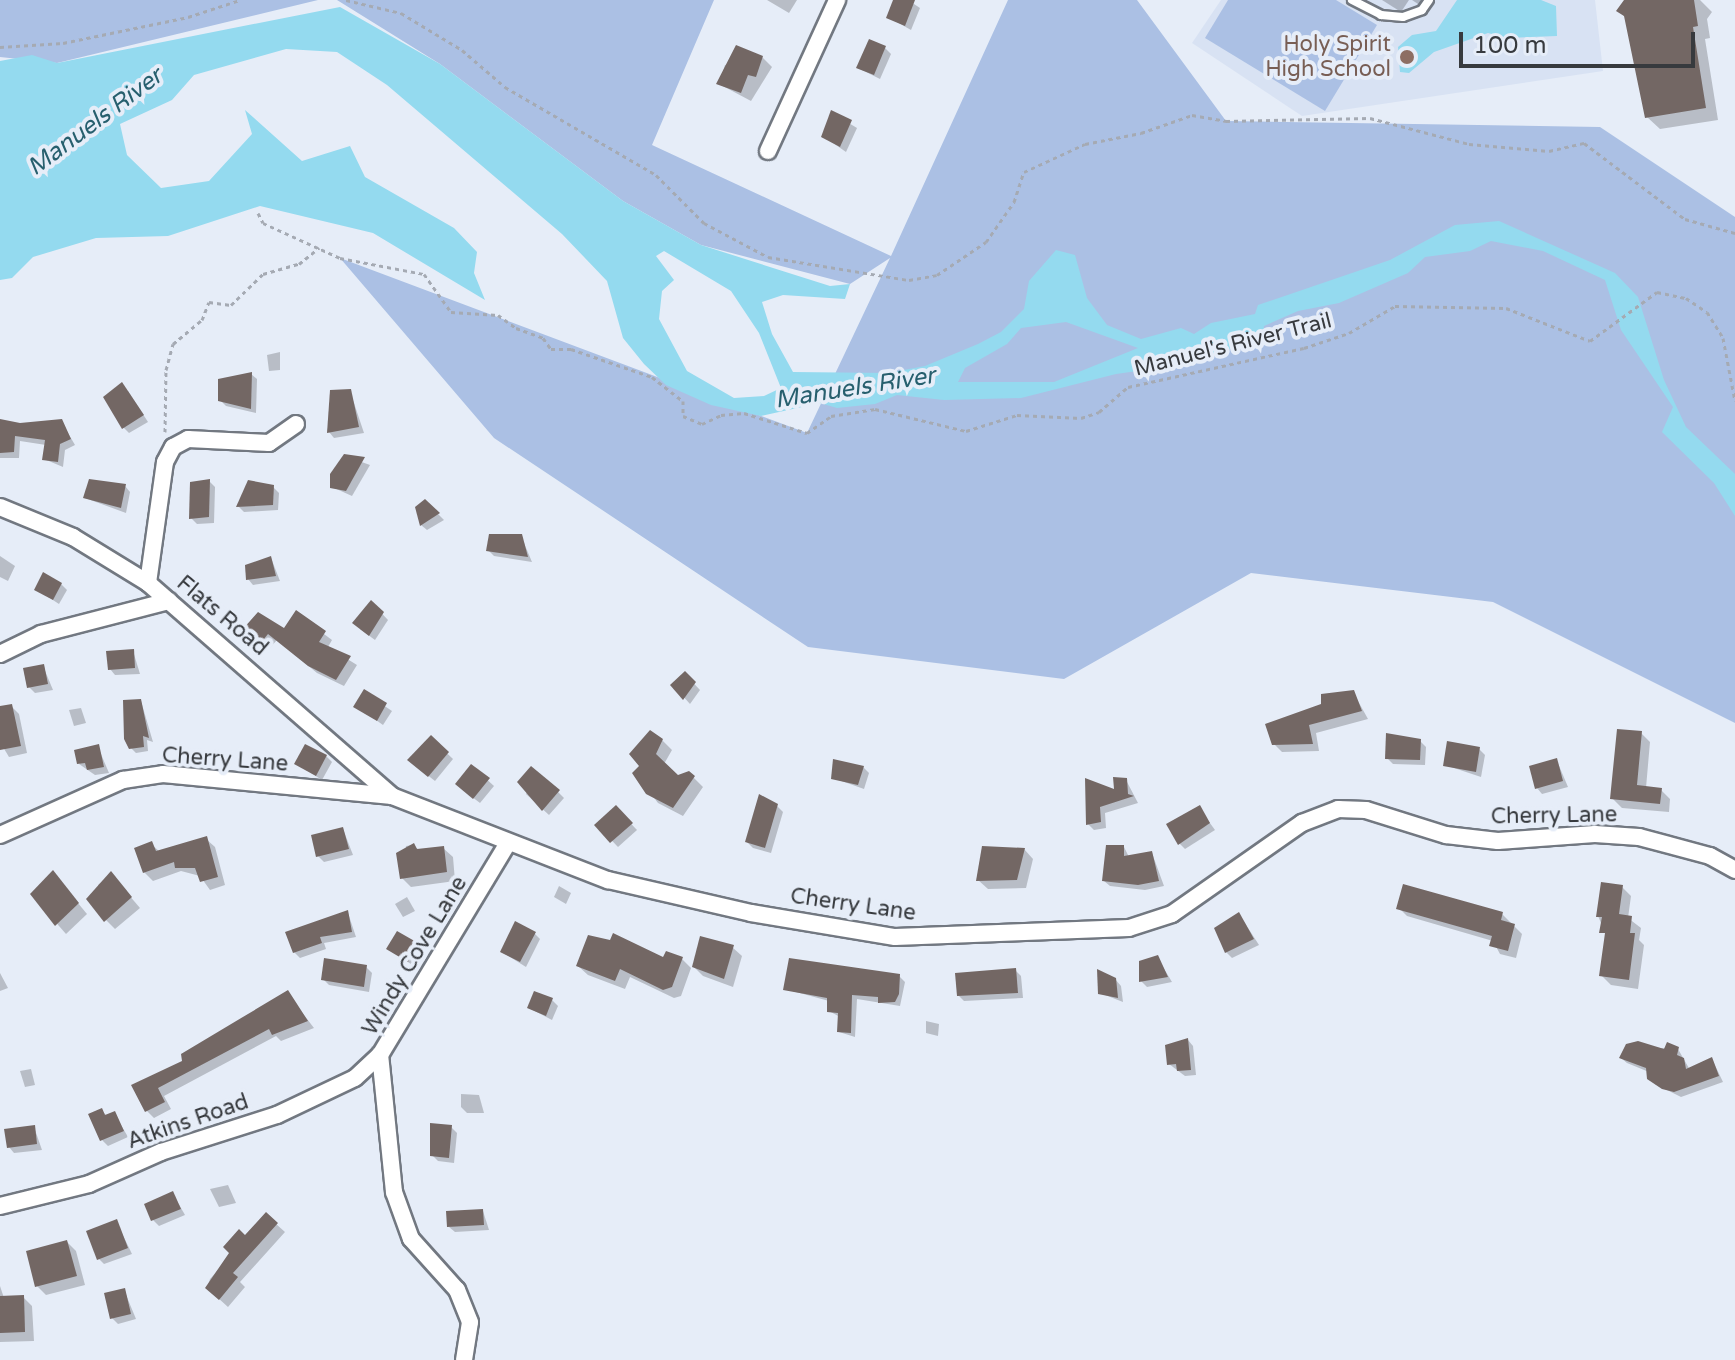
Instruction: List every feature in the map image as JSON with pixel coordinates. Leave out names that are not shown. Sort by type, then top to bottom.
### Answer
[{"type":"street","points":[[768,151],[837,0]]},
{"type":"street","points":[[148,583],[165,462],[173,447],[188,439],[269,443],[296,424]]},
{"type":"street","name":"Flats Road","points":[[0,507],[73,537],[148,583],[290,701],[392,796]]},
{"type":"street","points":[[0,654],[41,634],[169,601]]},
{"type":"street","name":"Cherry Lane","points":[[0,835],[123,780],[163,774],[392,796],[608,880],[751,913],[895,937],[1083,934],[1129,928],[1172,914],[1302,823],[1338,809],[1366,810],[1446,835],[1498,841],[1595,834],[1639,837],[1710,856],[1735,870]]},
{"type":"street","name":"Windy Cove Lane","points":[[464,1360],[470,1322],[457,1290],[411,1239],[394,1192],[380,1055],[508,843]]},
{"type":"street","name":"Atkins Road","points":[[0,1206],[89,1184],[161,1152],[277,1115],[355,1078],[380,1055]]},
{"type":"lane","points":[[1352,0],[1381,15],[1403,17],[1422,10],[1429,0]]},
{"type":"path","points":[[0,47],[63,43],[188,17],[240,0]]},
{"type":"path","points":[[346,0],[401,13],[462,50],[517,94],[656,175],[704,223],[768,257],[909,280],[937,275],[986,242],[1014,202],[1024,172],[1085,144],[1141,133],[1192,115],[1226,121],[1370,118],[1469,144],[1549,151],[1584,143],[1685,219],[1735,233]]},
{"type":"path","name":"Manuel's River Trail","points":[[258,213],[263,223],[340,258],[424,274],[451,312],[498,315],[516,328],[543,338],[551,349],[571,349],[629,373],[652,377],[683,401],[683,416],[692,422],[744,413],[807,433],[831,416],[875,409],[932,419],[966,431],[1017,415],[1081,418],[1099,412],[1128,387],[1304,348],[1349,333],[1395,306],[1506,308],[1590,341],[1657,292],[1686,298],[1707,312],[1723,338],[1735,401]]},
{"type":"path","points":[[173,447],[165,432],[165,400],[173,344],[202,320],[209,302],[231,305],[263,274],[299,264],[319,248]]},
{"type":"shaded area","points":[[0,0],[318,0],[57,63],[0,57]]},
{"type":"shaded area","points":[[337,0],[714,0],[652,145],[891,256],[1008,0],[1137,0],[1226,121],[1600,127],[1735,217],[1735,723],[1493,602],[1251,573],[1064,679],[808,647],[494,438],[340,258],[807,433],[890,258],[850,284],[701,245],[623,201],[440,64]]},
{"type":"shaded area","name":"Holy Spirit High School","points":[[1221,0],[1595,0],[1603,71],[1302,116],[1192,43]]},
{"type":"shaded area","points":[[1228,0],[1336,0],[1377,25],[1325,111],[1205,38]]},
{"type":"water","points":[[1457,0],[1541,0],[1556,6],[1557,36],[1507,38],[1488,33],[1434,52],[1409,73],[1400,72],[1398,47],[1412,35],[1436,31]]},
{"type":"water","name":"Manuels River","points":[[340,7],[440,64],[623,201],[701,245],[830,286],[850,284],[845,299],[783,295],[762,302],[772,334],[793,372],[888,373],[925,366],[978,344],[1001,332],[1024,309],[1029,281],[1056,250],[1075,255],[1087,298],[1107,325],[1141,339],[1181,328],[1194,334],[1211,323],[1255,314],[1258,305],[1390,260],[1455,225],[1499,221],[1615,273],[1638,297],[1664,380],[1686,427],[1735,474],[1735,516],[1714,483],[1662,432],[1673,407],[1621,330],[1605,280],[1543,251],[1491,241],[1470,251],[1425,257],[1408,273],[1339,303],[1298,311],[1264,326],[1263,336],[1194,363],[1116,374],[1021,398],[944,400],[897,395],[875,404],[837,408],[820,403],[761,416],[711,405],[666,385],[644,364],[623,338],[607,281],[562,234],[387,85],[337,52],[286,49],[194,75],[172,100],[120,124],[127,155],[161,188],[209,181],[252,134],[245,110],[302,161],[350,146],[365,177],[454,228],[477,252],[474,273],[485,300],[373,233],[260,206],[168,236],[96,238],[33,257],[12,278],[0,280],[0,61],[32,55],[57,63]],"holes":[[[664,251],[731,291],[759,333],[781,388],[764,396],[734,398],[687,371],[659,319],[662,291],[674,280],[656,256]],[[1066,322],[1138,348],[1054,382],[958,382],[965,368],[1007,344],[1021,328]]]},
{"type":"building","points":[[893,0],[915,0],[905,26],[886,18]]},
{"type":"building","points":[[1624,0],[1694,0],[1698,26],[1693,27],[1706,108],[1645,118],[1624,16],[1616,11]]},
{"type":"building","points":[[869,39],[886,46],[874,75],[856,68]]},
{"type":"building","points":[[736,45],[763,56],[756,77],[748,75],[741,93],[716,84]]},
{"type":"building","points":[[831,110],[852,120],[840,147],[821,137]]},
{"type":"building","points":[[252,372],[251,409],[218,401],[218,379]]},
{"type":"building","points":[[122,382],[144,415],[122,429],[103,397]]},
{"type":"building","points":[[351,389],[359,427],[327,433],[330,390]]},
{"type":"building","points":[[0,419],[20,423],[62,419],[71,439],[60,444],[58,462],[42,460],[45,440],[15,436],[14,452],[0,453]]},
{"type":"building","points":[[344,454],[365,457],[346,491],[330,488],[330,474]]},
{"type":"building","points":[[89,479],[126,484],[121,508],[83,498]]},
{"type":"building","points":[[210,479],[209,517],[189,519],[190,482]]},
{"type":"building","points":[[248,480],[274,485],[273,505],[236,507]]},
{"type":"building","points":[[425,499],[440,513],[420,526],[415,507]]},
{"type":"building","points":[[489,534],[522,534],[528,557],[486,551]]},
{"type":"building","points":[[271,556],[276,576],[246,580],[245,565]]},
{"type":"building","points":[[43,572],[62,583],[53,600],[34,590]]},
{"type":"building","points":[[371,600],[384,612],[369,636],[352,623]]},
{"type":"building","points":[[296,610],[326,631],[319,642],[351,656],[336,680],[308,666],[268,634],[259,645],[242,630],[258,612],[284,628]]},
{"type":"building","points":[[134,649],[135,668],[108,670],[106,651]]},
{"type":"building","points":[[44,664],[48,684],[27,688],[23,668]]},
{"type":"building","points":[[685,671],[696,682],[683,700],[670,685]]},
{"type":"building","points":[[364,689],[387,703],[377,721],[353,707]]},
{"type":"building","points":[[1354,690],[1362,711],[1309,725],[1313,744],[1272,745],[1265,724],[1321,704],[1321,694]]},
{"type":"building","points":[[141,699],[149,738],[143,736],[144,747],[129,749],[124,739],[123,700]]},
{"type":"building","points":[[12,704],[21,746],[0,750],[0,706]]},
{"type":"building","points":[[1617,729],[1642,731],[1637,785],[1662,788],[1660,804],[1610,799]]},
{"type":"building","points":[[650,730],[663,739],[656,754],[678,775],[689,771],[695,776],[673,808],[646,794],[632,773],[639,766],[629,754]]},
{"type":"building","points":[[1386,733],[1421,739],[1420,760],[1385,759]]},
{"type":"building","points":[[431,735],[449,752],[428,777],[407,760]]},
{"type":"building","points":[[1447,741],[1480,747],[1476,772],[1443,766]]},
{"type":"building","points":[[99,744],[104,767],[87,770],[85,763],[77,764],[74,750]]},
{"type":"building","points":[[305,744],[327,755],[316,776],[294,764]]},
{"type":"building","points":[[1557,758],[1563,781],[1535,789],[1529,766]]},
{"type":"building","points":[[833,759],[864,766],[858,785],[831,779]]},
{"type":"building","points":[[471,764],[490,778],[473,799],[455,784]]},
{"type":"building","points":[[531,766],[560,790],[542,811],[517,782]]},
{"type":"building","points":[[1113,777],[1127,778],[1128,794],[1134,796],[1100,807],[1101,822],[1086,825],[1085,778],[1114,789]]},
{"type":"building","points":[[759,794],[778,804],[765,848],[745,842]]},
{"type":"building","points":[[616,805],[633,823],[610,843],[594,825]]},
{"type":"building","points":[[1200,805],[1210,823],[1178,845],[1166,824]]},
{"type":"building","points":[[343,827],[349,849],[316,857],[311,835]]},
{"type":"building","points":[[207,836],[218,877],[200,882],[195,868],[175,868],[174,862],[143,873],[134,848],[152,841],[156,851]]},
{"type":"building","points":[[414,843],[417,849],[444,846],[447,872],[400,879],[396,853]]},
{"type":"building","points":[[1106,845],[1124,845],[1124,856],[1152,851],[1159,881],[1138,885],[1102,881]]},
{"type":"building","points":[[982,846],[1025,848],[1017,880],[976,881]]},
{"type":"building","points":[[53,870],[79,903],[55,926],[30,894]]},
{"type":"building","points":[[111,871],[132,897],[104,922],[86,899]]},
{"type":"building","points":[[1601,882],[1623,885],[1619,914],[1632,916],[1630,933],[1635,933],[1629,980],[1599,976],[1605,933],[1599,933],[1602,917],[1596,917]]},
{"type":"building","points":[[1403,884],[1503,912],[1501,920],[1515,924],[1508,951],[1489,946],[1492,936],[1396,909]]},
{"type":"building","points":[[348,910],[352,932],[320,937],[322,943],[293,953],[285,932]]},
{"type":"building","points":[[1239,912],[1254,939],[1225,953],[1214,928]]},
{"type":"building","points":[[515,921],[536,932],[520,962],[500,952]]},
{"type":"building","points":[[397,931],[418,943],[408,962],[386,949]]},
{"type":"building","points":[[613,933],[663,957],[666,951],[683,957],[672,987],[663,990],[620,969],[615,981],[576,966],[588,935],[610,940]]},
{"type":"building","points":[[700,936],[734,945],[724,979],[692,967]]},
{"type":"building","points":[[1158,955],[1168,977],[1139,982],[1139,961]]},
{"type":"building","points":[[324,958],[367,965],[364,987],[321,980]]},
{"type":"building","points":[[789,958],[900,974],[899,994],[895,1002],[878,1003],[878,997],[852,995],[851,1033],[837,1032],[838,1013],[827,1012],[827,998],[783,990]]},
{"type":"building","points":[[1016,968],[1018,993],[957,996],[955,973]]},
{"type":"building","points":[[1097,969],[1116,978],[1118,998],[1098,994]]},
{"type":"building","points":[[288,990],[308,1021],[272,1035],[269,1029],[158,1088],[165,1102],[145,1112],[131,1085],[182,1061],[181,1054]]},
{"type":"building","points":[[534,991],[553,998],[546,1016],[527,1008]]},
{"type":"building","points":[[1188,1038],[1191,1070],[1177,1071],[1176,1064],[1167,1065],[1165,1045]]},
{"type":"building","points":[[1638,1041],[1664,1049],[1667,1042],[1679,1047],[1677,1055],[1684,1058],[1686,1069],[1712,1057],[1719,1076],[1674,1092],[1662,1089],[1647,1079],[1646,1068],[1619,1058],[1626,1044]]},
{"type":"building","points":[[102,1108],[105,1115],[115,1111],[124,1131],[100,1141],[88,1114]]},
{"type":"building","points":[[430,1123],[452,1125],[449,1158],[430,1156]]},
{"type":"building","points":[[35,1125],[37,1144],[7,1148],[4,1129]]},
{"type":"building","points":[[173,1191],[181,1209],[151,1221],[144,1204]]},
{"type":"building","points":[[483,1209],[484,1225],[447,1227],[446,1211]]},
{"type":"building","points":[[266,1212],[278,1223],[233,1273],[238,1277],[219,1300],[205,1288],[229,1253],[223,1247],[239,1229],[245,1235]]},
{"type":"building","points":[[117,1219],[128,1248],[97,1260],[86,1231]]},
{"type":"building","points":[[67,1240],[77,1276],[35,1287],[26,1251]]},
{"type":"building","points":[[125,1288],[131,1314],[110,1319],[104,1293]]},
{"type":"building","points":[[24,1295],[25,1332],[0,1333],[0,1296]]},
{"type":"place","name":"Holy Spirit High School","points":[[1407,57]]}]
